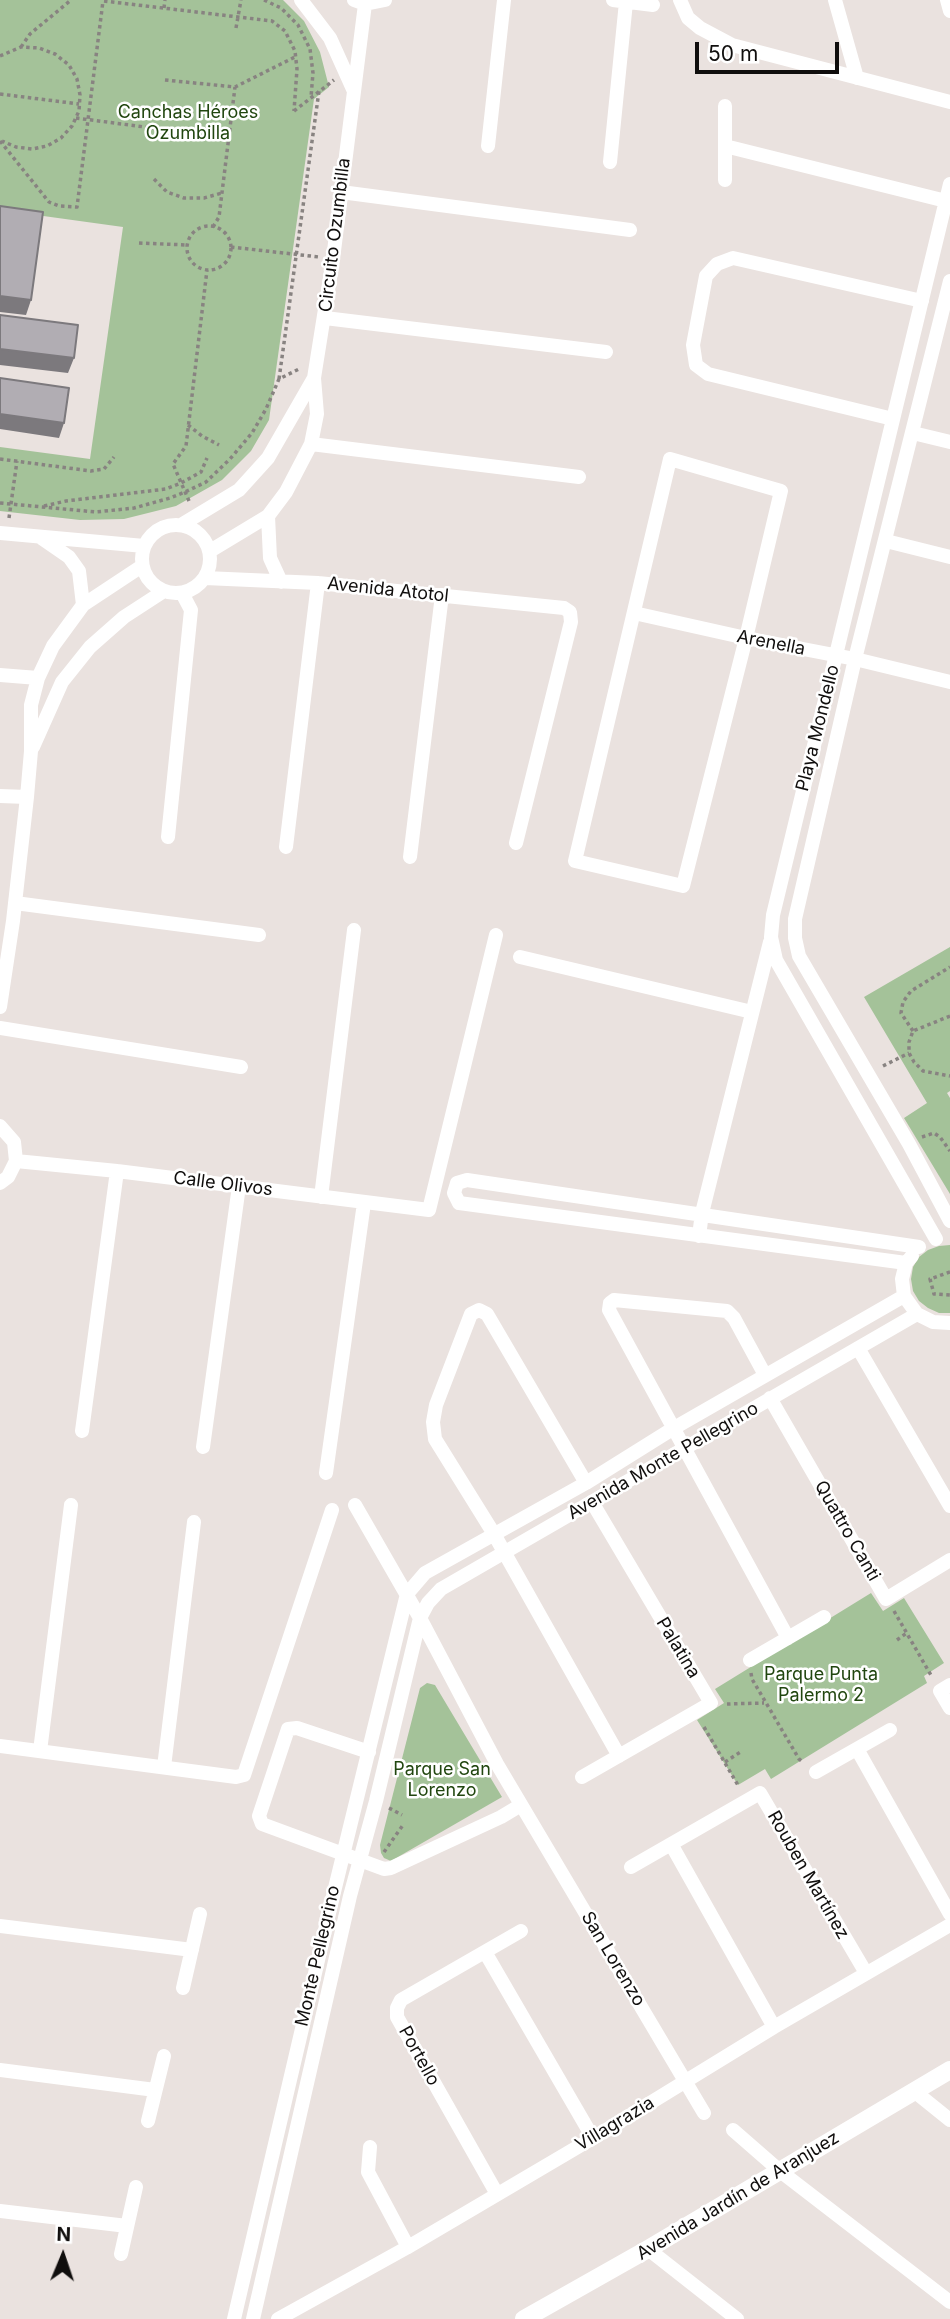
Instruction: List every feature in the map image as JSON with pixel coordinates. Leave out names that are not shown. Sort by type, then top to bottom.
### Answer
[{"type":"street","points":[[302,0],[330,38],[354,91]]},
{"type":"street","points":[[360,2],[385,0]]},
{"type":"street","points":[[488,146],[505,0]]},
{"type":"street","points":[[680,0],[688,18],[732,45],[950,102]]},
{"type":"street","points":[[835,0],[857,78]]},
{"type":"street","points":[[947,0],[950,11]]},
{"type":"street","points":[[610,162],[620,1],[653,5]]},
{"type":"street","name":"Circuito Ozumbilla","points":[[210,551],[268,516],[286,492],[311,444],[317,414],[314,378],[325,318],[354,91],[360,2]]},
{"type":"street","points":[[725,106],[725,180]]},
{"type":"street","points":[[725,146],[946,201]]},
{"type":"street","name":"Playa Mondello","points":[[943,1240],[776,960],[771,937],[773,915],[950,184]]},
{"type":"street","points":[[341,192],[630,230]]},
{"type":"street","points":[[893,419],[708,374],[696,365],[693,345],[706,276],[717,264],[733,258],[922,301]]},
{"type":"street","name":"Playa Mondello","points":[[950,281],[943,336],[913,433],[855,659],[796,919],[795,938],[799,956],[909,1144],[950,1221]]},
{"type":"street","points":[[325,318],[606,352]]},
{"type":"street","name":"Circuito Ozumbilla","points":[[181,525],[239,490],[268,458],[314,378]]},
{"type":"street","points":[[913,433],[950,442]]},
{"type":"street","points":[[311,444],[579,477]]},
{"type":"street","points":[[670,459],[781,491],[746,638],[683,886],[575,861],[670,459]]},
{"type":"street","points":[[268,516],[270,558],[281,582]]},
{"type":"street","points":[[181,525],[200,533],[210,551],[210,565],[205,578],[195,588],[182,593],[164,591],[150,582],[142,566],[144,545],[153,533],[166,526],[181,525]]},
{"type":"street","points":[[3,533],[144,545]]},
{"type":"street","points":[[38,536],[69,556],[79,571],[83,605]]},
{"type":"street","points":[[886,541],[950,557]]},
{"type":"street","points":[[0,1007],[7,920],[15,903],[27,797],[31,705],[38,678],[54,646],[83,605],[142,566]]},
{"type":"street","name":"Avenida Atotol","points":[[205,578],[318,583],[564,608],[570,612],[571,622],[516,843]]},
{"type":"street","points":[[286,847],[318,583]]},
{"type":"street","points":[[31,751],[62,682],[90,647],[124,617],[164,591]]},
{"type":"street","points":[[167,837],[191,610],[182,593]]},
{"type":"street","points":[[410,857],[442,595]]},
{"type":"street","name":"Arenella","points":[[634,614],[855,659],[950,682]]},
{"type":"street","points":[[0,675],[38,678]]},
{"type":"street","points":[[0,796],[27,797]]},
{"type":"street","points":[[15,903],[259,935]]},
{"type":"street","points":[[321,1197],[354,930]]},
{"type":"street","name":"Calle Olivos","points":[[16,1161],[429,1210],[496,935]]},
{"type":"street","points":[[699,1236],[702,1213],[771,937]]},
{"type":"street","points":[[520,957],[752,1012]]},
{"type":"street","points":[[0,1028],[241,1067]]},
{"type":"street","points":[[840,1071],[859,1060]]},
{"type":"street","points":[[0,1126],[14,1142],[16,1161],[8,1177],[0,1183]]},
{"type":"street","points":[[82,1431],[117,1171]]},
{"type":"street","points":[[906,1263],[459,1203],[454,1193],[457,1183],[467,1180],[919,1247],[943,1240]]},
{"type":"street","points":[[203,1447],[239,1186]]},
{"type":"street","points":[[326,1473],[364,1203]]},
{"type":"street","points":[[919,1247],[906,1263],[902,1279],[904,1296],[917,1314],[933,1322],[950,1323]]},
{"type":"street","name":"Avenida Monte Pellegrino","points":[[407,1594],[425,1573],[586,1483],[674,1428],[904,1296]]},
{"type":"street","points":[[765,1375],[734,1318],[727,1311],[614,1300],[610,1303],[609,1310],[788,1638]]},
{"type":"street","points":[[586,1483],[487,1314],[479,1310],[471,1314],[436,1405],[433,1422],[435,1438],[505,1553],[619,1756]]},
{"type":"street","name":"Avenida Monte Pellegrino","points":[[420,1618],[428,1603],[441,1589],[917,1314]]},
{"type":"street","points":[[858,1348],[950,1506]]},
{"type":"street","name":"Quattro Canti","points":[[770,1398],[886,1598],[950,1560]]},
{"type":"street","name":"Palatina","points":[[592,1502],[711,1703]]},
{"type":"street","points":[[40,1751],[71,1505]]},
{"type":"street","name":"San Lorenzo","points":[[355,1505],[407,1594],[497,1764],[704,2113]]},
{"type":"street","points":[[0,1746],[236,1777],[244,1775],[332,1510]]},
{"type":"street","points":[[164,1767],[194,1522]]},
{"type":"street","name":"Monte Pellegrino","points":[[234,2319],[407,1594]]},
{"type":"street","points":[[750,1660],[824,1617]]},
{"type":"street","name":"Monte Pellegrino","points":[[253,2319],[360,1860],[420,1618]]},
{"type":"street","points":[[945,1688],[950,1708]]},
{"type":"street","points":[[582,1777],[711,1703]]},
{"type":"street","points":[[369,1752],[297,1728],[288,1730],[259,1816],[262,1824],[384,1869],[501,1817],[521,1805]]},
{"type":"street","points":[[816,1772],[890,1730]]},
{"type":"street","points":[[858,1749],[950,1914]]},
{"type":"street","name":"Rouben Martínez","points":[[631,1867],[760,1793],[866,1973]]},
{"type":"street","points":[[671,1844],[774,2027]]},
{"type":"street","points":[[183,1988],[200,1914]]},
{"type":"street","name":"Villagrazia","points":[[278,2319],[408,2247],[774,2027],[950,1925]]},
{"type":"street","points":[[0,1926],[192,1950]]},
{"type":"street","name":"Portello","points":[[497,2194],[397,2017],[397,2008],[401,2000],[522,1931]]},
{"type":"street","points":[[485,1952],[593,2138]]},
{"type":"street","points":[[148,2121],[164,2056]]},
{"type":"street","points":[[0,2070],[155,2091]]},
{"type":"street","name":"Avenida Jardín de Aranjuez","points":[[524,2319],[648,2249],[950,2070]]},
{"type":"street","points":[[914,2091],[950,2120]]},
{"type":"street","points":[[733,2130],[780,2171],[950,2302]]},
{"type":"street","points":[[370,2147],[368,2172],[408,2247]]},
{"type":"street","points":[[121,2255],[136,2187]]},
{"type":"street","points":[[0,2211],[127,2226]]},
{"type":"street","points":[[648,2249],[737,2319]]},
{"type":"path","points":[[21,47],[30,34],[71,0]]},
{"type":"path","points":[[164,8],[165,0]]},
{"type":"path","points":[[236,28],[241,0]]},
{"type":"path","points":[[264,0],[281,8],[298,24],[310,49],[313,73],[311,97]]},
{"type":"path","points":[[0,141],[48,202],[77,207],[103,1],[272,21],[285,31],[296,57],[294,111],[345,72]]},
{"type":"path","points":[[0,56],[21,47],[39,48],[55,54],[69,65],[77,79],[80,95],[76,118],[61,138],[47,146],[32,149],[16,148],[0,141]]},
{"type":"path","points":[[165,80],[235,88],[296,57]]},
{"type":"path","points":[[213,227],[219,217],[235,88]]},
{"type":"path","points":[[0,503],[96,512],[134,508],[185,492],[206,482],[245,442],[266,409],[279,379],[319,91]]},
{"type":"path","points":[[0,94],[79,104]]},
{"type":"path","points":[[76,118],[160,129]]},
{"type":"path","points":[[154,179],[167,192],[184,198],[204,198],[222,193]]},
{"type":"path","points":[[205,226],[213,227],[225,234],[230,247],[221,267],[206,270],[194,264],[187,252],[187,245],[193,233],[205,226]]},
{"type":"path","points":[[139,243],[187,245]]},
{"type":"path","points":[[230,247],[333,259]]},
{"type":"path","points":[[195,517],[173,464],[186,446],[206,270]]},
{"type":"path","points":[[279,379],[317,360]]},
{"type":"path","points":[[188,425],[219,445]]},
{"type":"path","points":[[0,459],[91,471],[104,469],[114,457]]},
{"type":"path","points":[[38,508],[66,501],[166,489],[201,472],[207,458]]},
{"type":"path","points":[[3,533],[11,504],[17,461]]},
{"type":"path","points":[[913,1031],[901,1013],[903,1002],[911,991],[950,967]]},
{"type":"path","points":[[950,1016],[913,1031],[909,1042],[909,1053],[923,1070],[950,1076]]},
{"type":"path","points":[[867,1074],[909,1053]]},
{"type":"path","points":[[909,1144],[934,1133],[950,1151]]},
{"type":"path","points":[[950,1272],[930,1279],[934,1294],[950,1295]]},
{"type":"path","points":[[886,1598],[945,1688]]},
{"type":"path","points":[[897,1640],[908,1632]]},
{"type":"path","points":[[750,1660],[752,1679],[766,1703],[799,1759],[816,1772]]},
{"type":"path","points":[[711,1703],[766,1703]]},
{"type":"path","points":[[695,1712],[747,1800]]},
{"type":"path","points":[[724,1762],[742,1751]]},
{"type":"green space","name":"Canchas Héroes Ozumbilla","points":[[0,0],[283,0],[304,21],[320,52],[329,87],[314,99],[269,420],[251,451],[222,480],[176,506],[124,519],[80,520],[0,511],[0,447],[90,459],[123,227],[0,210]]},
{"type":"green space","points":[[950,947],[950,1091],[947,1093],[950,1098],[950,1194],[904,1118],[927,1103],[864,997]]},
{"type":"green space","points":[[950,1245],[950,1313],[939,1313],[919,1301],[913,1291],[911,1279],[913,1267],[919,1257],[928,1250]]},
{"type":"green space","name":"Parque Punta Palermo 2","points":[[871,1593],[883,1611],[904,1598],[944,1663],[924,1676],[927,1683],[771,1779],[765,1769],[738,1785],[697,1720],[724,1703],[715,1689]]},
{"type":"green space","name":"Parque San Lorenzo","points":[[427,1683],[435,1685],[502,1797],[391,1861],[384,1858],[380,1845],[420,1688]]},
{"type":"building","points":[[0,206],[43,212],[31,300],[0,296]]},
{"type":"building","points":[[0,315],[78,325],[74,358],[0,349]]},
{"type":"building","points":[[0,378],[69,388],[64,423],[0,414]]}]
